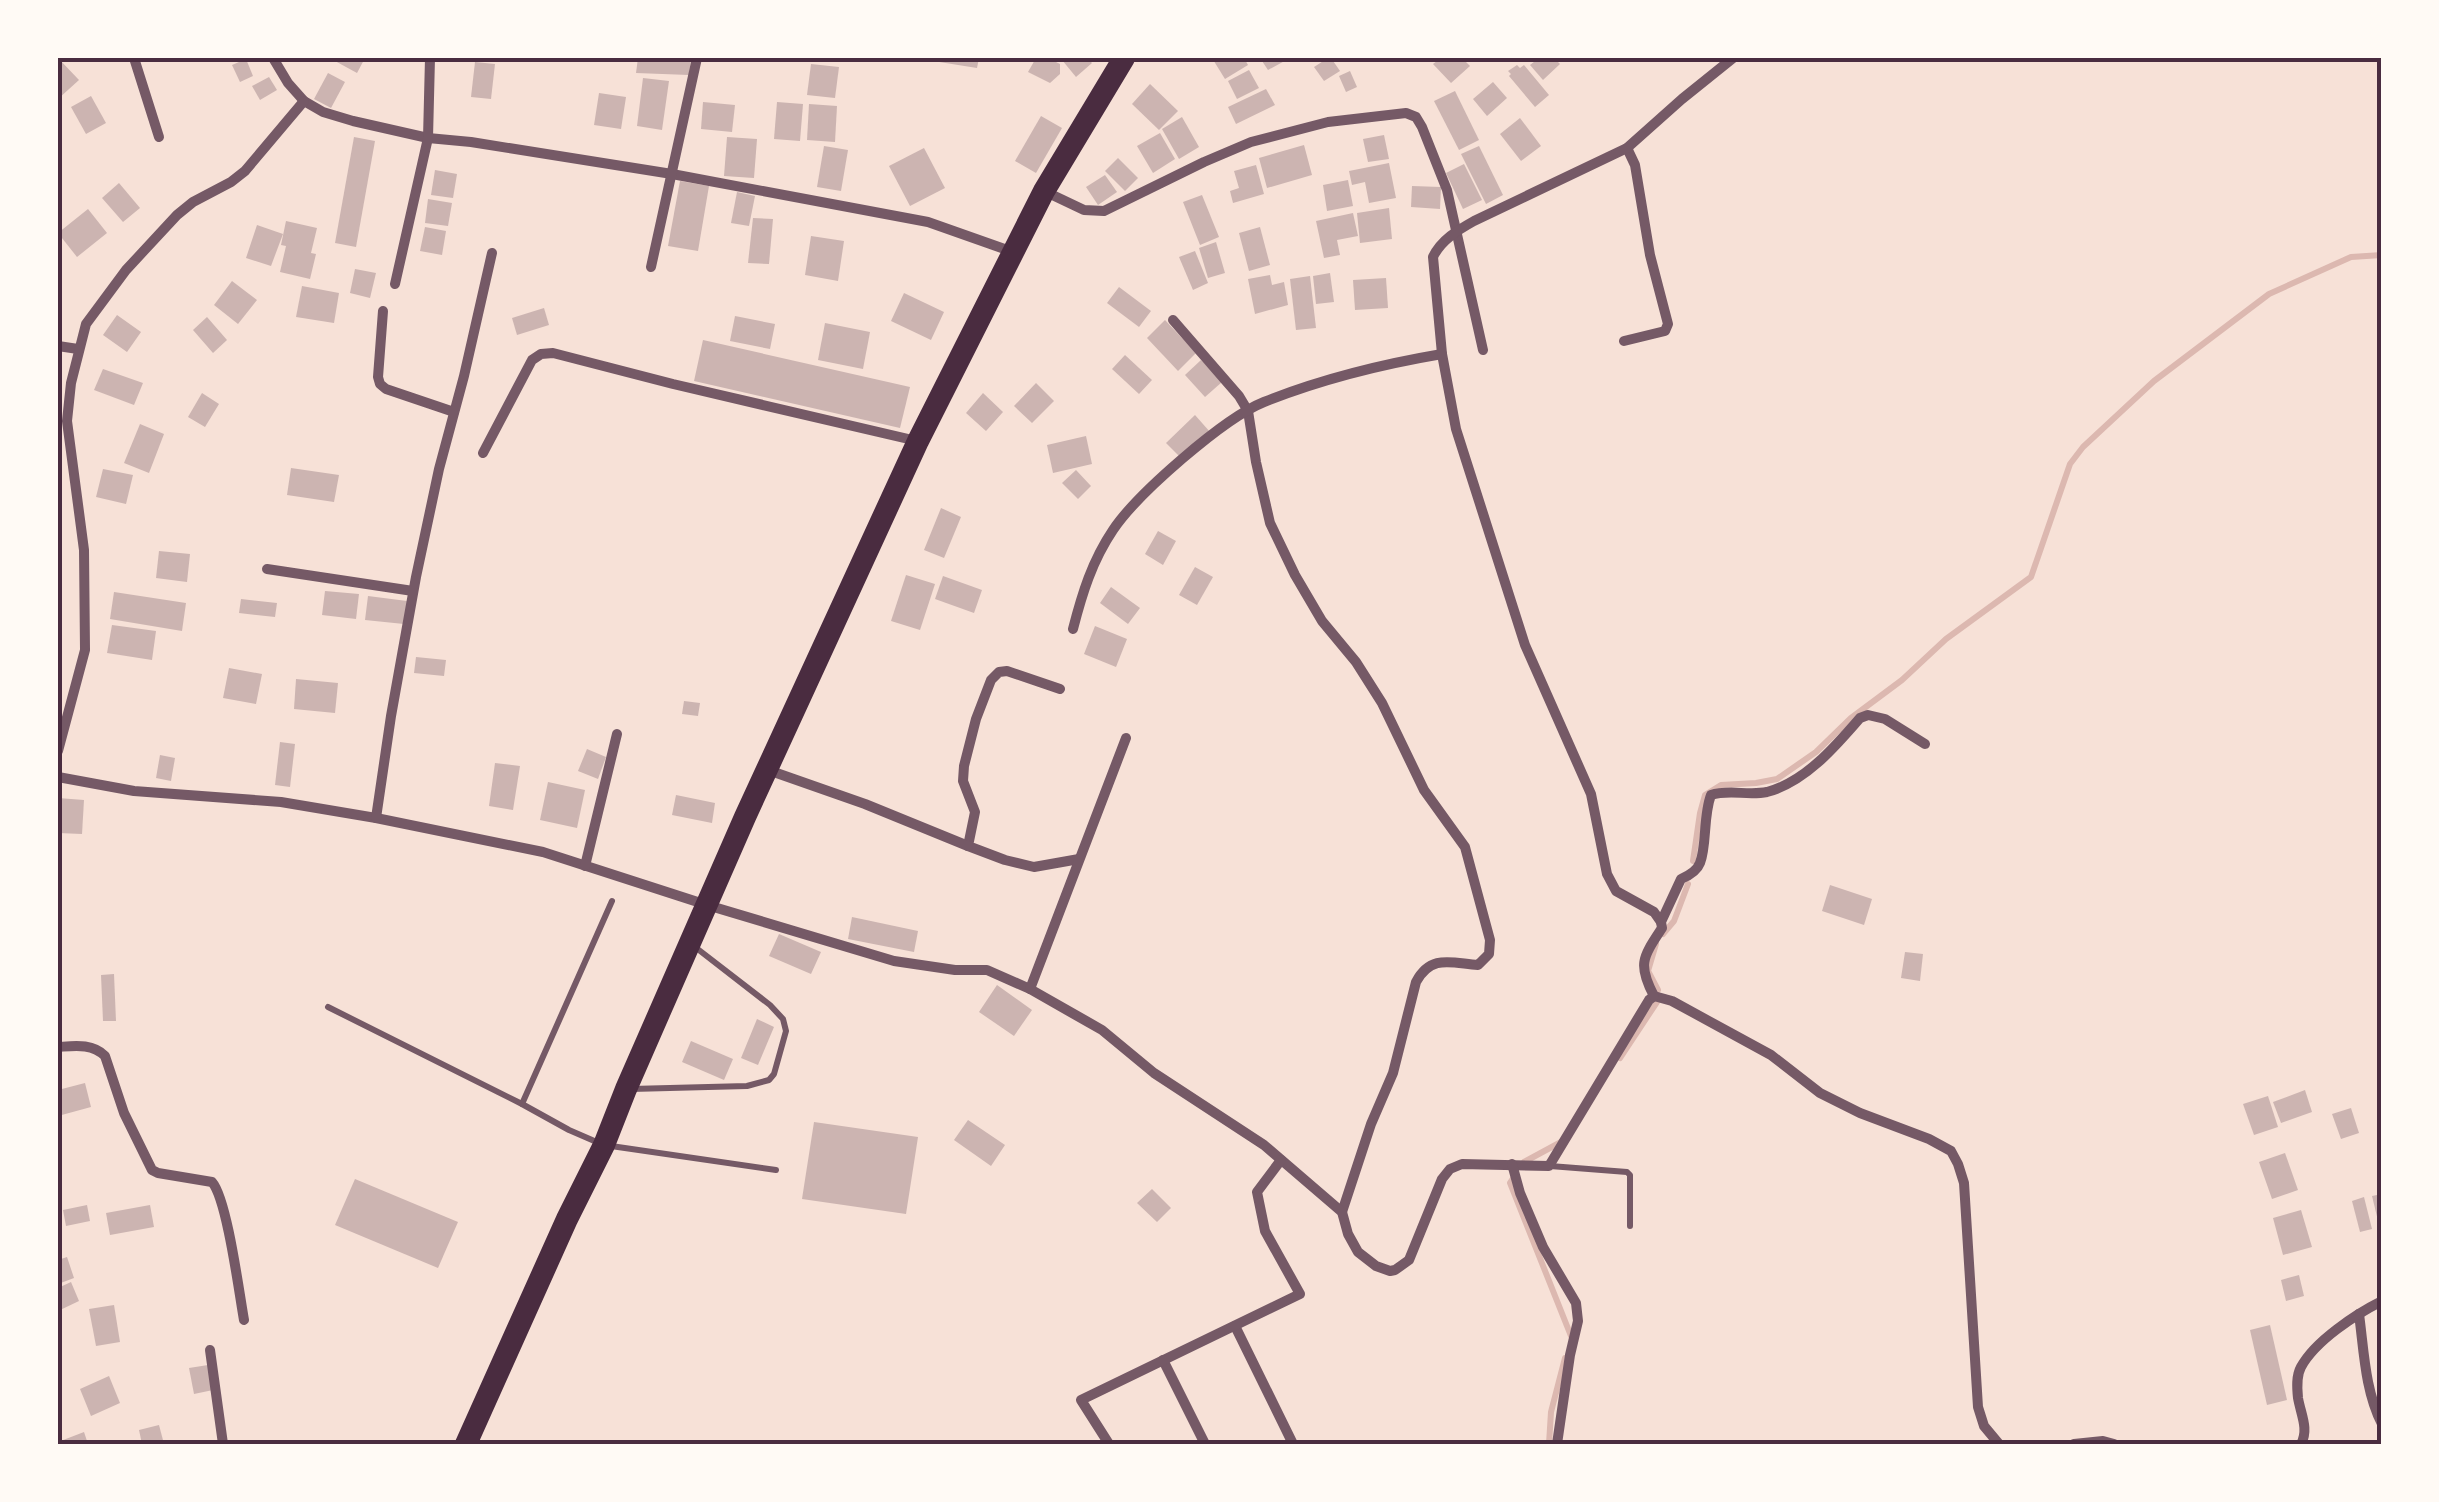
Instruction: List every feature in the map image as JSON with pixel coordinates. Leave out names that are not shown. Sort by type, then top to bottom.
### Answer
[{"type":"highway","points":[[466,1444],[918,441],[1044,192],[1124,58]]},
{"type":"street","points":[[134,58],[159,137]]},
{"type":"street","points":[[272,58],[288,84],[323,112],[428,138],[672,174],[928,222],[1013,252]]},
{"type":"street","points":[[395,284],[428,138],[430,58]]},
{"type":"street","points":[[651,267],[697,58]]},
{"type":"street","points":[[1734,58],[1628,148],[1457,231],[1437,248],[1433,257],[1442,354],[1456,429],[1526,645],[1592,794],[1609,880],[1616,891],[1654,912],[1661,922],[1662,928],[1643,960],[1644,977],[1658,997],[1771,1055],[1820,1092],[1860,1113],[1930,1139],[1955,1156],[1964,1183],[1978,1407],[1988,1431],[2000,1444]]},
{"type":"street","points":[[58,750],[85,650],[84,550],[67,421],[78,349],[86,324],[126,270],[177,215],[231,182],[254,162],[304,100]]},
{"type":"street","points":[[1044,192],[1084,210],[1104,210],[1251,142],[1328,122],[1406,113],[1416,117],[1422,127],[1447,190],[1483,350]]},
{"type":"street","points":[[1624,341],[1665,331],[1668,324],[1650,254],[1636,165],[1628,148]]},
{"type":"street","points":[[376,818],[413,592],[492,252]]},
{"type":"street","points":[[383,311],[380,384],[454,412]]},
{"type":"street","points":[[1173,320],[1248,410],[1270,523],[1322,620],[1382,703],[1424,790],[1465,847],[1490,940],[1488,954],[1478,965],[1438,962],[1422,970],[1416,982],[1393,1073],[1371,1124],[1342,1212],[1358,1252],[1376,1266],[1390,1270],[1409,1260],[1442,1179],[1462,1164],[1549,1166],[1649,1000],[1658,997]]},
{"type":"street","points":[[58,346],[78,349]]},
{"type":"street","points":[[483,452],[532,360],[553,353],[918,441]]},
{"type":"street","points":[[1073,629],[1086,580],[1115,527],[1171,470],[1230,422],[1262,403],[1384,364],[1442,354]]},
{"type":"street","points":[[267,568],[413,592]]},
{"type":"street","points":[[968,846],[974,812],[963,781],[964,766],[991,680],[1004,671],[1060,690]]},
{"type":"street","points":[[1661,922],[1681,879],[1698,866],[1713,794],[1764,792],[1782,786],[1822,758],[1864,716],[1885,719],[1925,744]]},
{"type":"street","points":[[585,866],[617,734]]},
{"type":"street","points":[[1030,989],[1126,738]]},
{"type":"street","points":[[767,770],[865,804],[1004,860],[1034,867],[1079,859]]},
{"type":"street","points":[[58,777],[134,791],[281,802],[543,852],[894,961],[954,970],[987,970],[1030,989],[1102,1030],[1154,1073],[1264,1145],[1342,1212]]},
{"type":"street","points":[[58,1047],[88,1046],[105,1056],[124,1112],[152,1170],[216,1184],[244,1320]]},
{"type":"street","points":[[1109,1444],[1081,1400],[1300,1294],[1264,1231],[1258,1192],[1281,1160]]},
{"type":"street","points":[[1512,1164],[1543,1247],[1576,1303],[1578,1322],[1556,1444]]},
{"type":"street","points":[[2301,1444],[2305,1432],[2297,1394],[2301,1367],[2320,1345],[2382,1301]]},
{"type":"street","points":[[2360,1314],[2368,1384],[2382,1424]]},
{"type":"street","points":[[1234,1326],[1293,1444]]},
{"type":"street","points":[[210,1350],[223,1444]]},
{"type":"street","points":[[1163,1360],[1205,1444]]},
{"type":"street","points":[[1985,1444],[1988,1431]]},
{"type":"street","points":[[2074,1444],[2114,1444]]},
{"type":"lane","points":[[522,1104],[612,901]]},
{"type":"lane","points":[[626,1089],[747,1086],[769,1080],[774,1074],[786,1031],[783,1019],[690,944]]},
{"type":"lane","points":[[328,1007],[604,1145],[776,1170]]},
{"type":"lane","points":[[1549,1166],[1626,1172],[1630,1175],[1630,1226]]},
{"type":"building","points":[[58,58],[79,80],[58,99]]},
{"type":"building","points":[[365,58],[357,73],[335,61]]},
{"type":"building","points":[[638,58],[691,58],[689,75],[636,73]]},
{"type":"building","points":[[979,58],[977,68],[933,61]]},
{"type":"building","points":[[1036,58],[1060,64],[1060,74],[1050,83],[1028,72]]},
{"type":"building","points":[[1087,58],[1092,63],[1076,77],[1062,60]]},
{"type":"building","points":[[1212,58],[1244,58],[1248,65],[1225,79]]},
{"type":"building","points":[[1260,58],[1290,58],[1268,70]]},
{"type":"building","points":[[1328,58],[1340,71],[1324,81],[1314,67]]},
{"type":"building","points":[[1441,58],[1462,58],[1470,66],[1451,83],[1433,64]]},
{"type":"building","points":[[1539,58],[1554,58],[1560,64],[1543,80],[1530,65]]},
{"type":"building","points":[[246,59],[253,76],[240,82],[232,65]]},
{"type":"building","points":[[475,62],[495,64],[491,99],[471,97]]},
{"type":"building","points":[[811,64],[839,67],[835,98],[807,95]]},
{"type":"building","points":[[1524,65],[1549,95],[1535,107],[1509,76],[1508,71]]},
{"type":"building","points":[[1249,70],[1259,88],[1237,99],[1228,81]]},
{"type":"building","points":[[1350,71],[1357,87],[1346,92],[1339,76]]},
{"type":"building","points":[[328,73],[345,82],[331,108],[314,99]]},
{"type":"building","points":[[269,77],[277,90],[260,100],[252,86]]},
{"type":"building","points":[[643,78],[669,81],[662,130],[637,126]]},
{"type":"building","points":[[1493,82],[1507,98],[1487,116],[1473,99]]},
{"type":"building","points":[[1150,84],[1178,111],[1159,130],[1132,104]]},
{"type":"building","points":[[1266,89],[1275,105],[1236,124],[1228,107]]},
{"type":"building","points":[[1455,91],[1479,140],[1459,150],[1434,101]]},
{"type":"building","points":[[599,93],[626,97],[621,129],[594,125]]},
{"type":"building","points":[[91,96],[106,123],[86,134],[71,107]]},
{"type":"building","points":[[703,102],[735,105],[732,132],[701,129]]},
{"type":"building","points":[[777,102],[803,104],[800,141],[774,139]]},
{"type":"building","points":[[809,104],[837,106],[835,142],[807,140]]},
{"type":"building","points":[[1041,116],[1062,128],[1036,173],[1015,161]]},
{"type":"building","points":[[1182,117],[1199,147],[1179,159],[1162,129]]},
{"type":"building","points":[[1520,118],[1541,146],[1521,161],[1500,134]]},
{"type":"building","points":[[1160,133],[1175,159],[1153,173],[1137,146]]},
{"type":"building","points":[[1384,135],[1389,159],[1368,162],[1363,139]]},
{"type":"building","points":[[354,137],[375,141],[356,247],[335,243]]},
{"type":"building","points":[[727,137],[757,139],[754,178],[724,176]]},
{"type":"building","points":[[1304,145],[1312,175],[1267,188],[1259,158]]},
{"type":"building","points":[[824,146],[848,150],[841,191],[817,187]]},
{"type":"building","points":[[1479,146],[1503,195],[1486,204],[1461,154]]},
{"type":"building","points":[[924,148],[945,188],[910,206],[889,166]]},
{"type":"building","points":[[1118,158],[1138,178],[1125,191],[1105,171]]},
{"type":"building","points":[[1389,163],[1396,198],[1369,203],[1365,182],[1352,185],[1349,171]]},
{"type":"building","points":[[1464,164],[1482,200],[1463,209],[1446,173]]},
{"type":"building","points":[[1256,165],[1264,194],[1233,203],[1230,191],[1239,188],[1234,171]]},
{"type":"building","points":[[435,170],[457,174],[453,198],[431,195]]},
{"type":"building","points":[[1105,175],[1117,192],[1098,205],[1086,187]]},
{"type":"building","points":[[1348,180],[1353,206],[1327,211],[1323,185]]},
{"type":"building","points":[[680,181],[709,186],[698,251],[668,246]]},
{"type":"building","points":[[119,183],[140,208],[123,222],[102,198]]},
{"type":"building","points":[[1412,186],[1441,187],[1440,209],[1411,207]]},
{"type":"building","points":[[737,192],[755,196],[749,226],[731,223]]},
{"type":"building","points":[[1202,195],[1219,237],[1200,245],[1183,202]]},
{"type":"building","points":[[428,199],[452,203],[448,226],[425,223]]},
{"type":"building","points":[[1389,208],[1392,239],[1360,243],[1357,213]]},
{"type":"building","points":[[88,209],[107,233],[77,257],[58,233]]},
{"type":"building","points":[[1353,213],[1358,236],[1337,240],[1340,255],[1324,258],[1316,221]]},
{"type":"building","points":[[753,218],[773,219],[769,264],[748,263]]},
{"type":"building","points":[[286,221],[317,228],[310,279],[280,272]]},
{"type":"building","points":[[257,225],[283,234],[271,266],[246,258]]},
{"type":"building","points":[[425,227],[446,231],[442,255],[420,251]]},
{"type":"building","points":[[1260,227],[1270,265],[1249,271],[1239,233]]},
{"type":"building","points":[[811,236],[844,241],[838,281],[805,275]]},
{"type":"building","points":[[1216,242],[1225,273],[1208,278],[1199,248]]},
{"type":"building","points":[[1195,251],[1208,283],[1193,290],[1179,257]]},
{"type":"building","points":[[355,269],[376,273],[370,298],[350,293]]},
{"type":"building","points":[[1330,273],[1334,302],[1316,304],[1313,276]]},
{"type":"building","points":[[1270,275],[1272,285],[1284,282],[1288,305],[1255,314],[1248,279]]},
{"type":"building","points":[[1310,276],[1316,328],[1296,330],[1290,279]]},
{"type":"building","points":[[1386,278],[1388,308],[1355,310],[1353,280]]},
{"type":"building","points":[[232,281],[257,300],[238,324],[214,305]]},
{"type":"building","points":[[302,286],[339,293],[334,323],[296,317]]},
{"type":"building","points":[[1119,287],[1151,311],[1139,327],[1107,303]]},
{"type":"building","points":[[904,293],[944,312],[931,340],[891,321]]},
{"type":"building","points":[[544,308],[549,325],[517,335],[512,318]]},
{"type":"building","points":[[117,315],[141,332],[127,352],[103,335]]},
{"type":"building","points":[[735,316],[775,324],[770,349],[730,341]]},
{"type":"building","points":[[207,317],[227,340],[213,353],[193,330]]},
{"type":"building","points":[[1165,320],[1196,353],[1178,371],[1147,338]]},
{"type":"building","points":[[825,323],[870,332],[863,369],[818,360]]},
{"type":"building","points":[[703,340],[910,387],[900,428],[694,381]]},
{"type":"building","points":[[1125,355],[1152,380],[1139,394],[1112,369]]},
{"type":"building","points":[[1201,360],[1222,382],[1205,397],[1185,375]]},
{"type":"building","points":[[103,369],[143,383],[134,405],[94,390]]},
{"type":"building","points":[[1036,383],[1054,401],[1032,423],[1014,406]]},
{"type":"building","points":[[202,393],[219,404],[205,427],[188,417]]},
{"type":"building","points":[[983,393],[1003,412],[986,431],[966,413]]},
{"type":"building","points":[[1195,415],[1210,432],[1182,459],[1166,443]]},
{"type":"building","points":[[140,424],[164,434],[149,473],[124,463]]},
{"type":"building","points":[[1086,436],[1092,464],[1053,473],[1047,445]]},
{"type":"building","points":[[291,468],[339,475],[334,502],[287,495]]},
{"type":"building","points":[[103,469],[133,475],[126,504],[96,497]]},
{"type":"building","points":[[1076,470],[1091,486],[1078,499],[1062,483]]},
{"type":"building","points":[[941,508],[961,517],[944,558],[924,550]]},
{"type":"building","points":[[1158,531],[1176,541],[1163,565],[1145,554]]},
{"type":"building","points":[[159,551],[190,554],[187,582],[156,578]]},
{"type":"building","points":[[1195,567],[1213,577],[1197,605],[1179,595]]},
{"type":"building","points":[[906,575],[935,584],[920,630],[891,621]]},
{"type":"building","points":[[943,576],[982,590],[974,613],[935,599]]},
{"type":"building","points":[[1111,587],[1140,608],[1128,624],[1100,603]]},
{"type":"building","points":[[325,591],[359,594],[356,619],[322,615]]},
{"type":"building","points":[[114,592],[186,603],[182,631],[110,619]]},
{"type":"building","points":[[368,596],[407,601],[404,624],[365,620]]},
{"type":"building","points":[[241,599],[277,603],[275,617],[239,613]]},
{"type":"building","points":[[112,625],[156,631],[152,660],[107,653]]},
{"type":"building","points":[[1095,626],[1127,639],[1116,667],[1084,654]]},
{"type":"building","points":[[416,657],[446,660],[444,676],[414,673]]},
{"type":"building","points":[[229,668],[262,674],[256,704],[223,698]]},
{"type":"building","points":[[296,679],[338,683],[335,713],[294,709]]},
{"type":"building","points":[[684,701],[700,703],[698,716],[682,714]]},
{"type":"building","points":[[280,742],[295,744],[290,787],[275,785]]},
{"type":"building","points":[[587,749],[606,757],[598,779],[578,771]]},
{"type":"building","points":[[160,755],[175,758],[171,781],[156,778]]},
{"type":"building","points":[[495,763],[520,766],[513,810],[489,806]]},
{"type":"building","points":[[548,782],[585,790],[577,828],[540,820]]},
{"type":"building","points":[[676,795],[715,803],[712,823],[672,815]]},
{"type":"building","points":[[58,798],[84,800],[82,834],[58,833]]},
{"type":"building","points":[[1830,885],[1872,899],[1864,925],[1822,911]]},
{"type":"building","points":[[852,917],[918,931],[914,952],[848,939]]},
{"type":"building","points":[[779,934],[821,952],[811,974],[769,956]]},
{"type":"building","points":[[1905,952],[1923,954],[1920,981],[1901,978]]},
{"type":"building","points":[[114,974],[116,1021],[103,1021],[101,975]]},
{"type":"building","points":[[997,985],[1032,1010],[1014,1036],[979,1012]]},
{"type":"building","points":[[757,1019],[774,1027],[758,1065],[741,1058]]},
{"type":"building","points":[[691,1041],[733,1059],[724,1080],[682,1062]]},
{"type":"building","points":[[85,1083],[91,1107],[58,1116],[58,1090]]},
{"type":"building","points":[[2305,1090],[2312,1112],[2281,1123],[2273,1102]]},
{"type":"building","points":[[2268,1096],[2278,1127],[2254,1135],[2243,1104]]},
{"type":"building","points":[[2351,1108],[2359,1133],[2341,1139],[2332,1114]]},
{"type":"building","points":[[968,1120],[1005,1145],[991,1166],[954,1140]]},
{"type":"building","points":[[814,1122],[918,1137],[906,1214],[802,1199]]},
{"type":"building","points":[[2285,1153],[2298,1190],[2272,1199],[2259,1162]]},
{"type":"building","points":[[355,1179],[458,1222],[438,1268],[335,1225]]},
{"type":"building","points":[[1152,1189],[1171,1208],[1157,1222],[1137,1203]]},
{"type":"building","points":[[2382,1194],[2382,1229],[2380,1229],[2372,1196]]},
{"type":"building","points":[[2364,1197],[2372,1229],[2360,1232],[2352,1201]]},
{"type":"building","points":[[87,1205],[90,1221],[66,1226],[63,1210]]},
{"type":"building","points":[[150,1205],[154,1227],[110,1235],[106,1213]]},
{"type":"building","points":[[2301,1210],[2312,1247],[2283,1255],[2273,1218]]},
{"type":"building","points":[[67,1257],[74,1278],[58,1284],[58,1260]]},
{"type":"building","points":[[2299,1275],[2304,1296],[2286,1301],[2281,1280]]},
{"type":"building","points":[[71,1282],[79,1301],[58,1311],[58,1288]]},
{"type":"building","points":[[114,1305],[120,1342],[96,1346],[89,1309]]},
{"type":"building","points":[[2270,1325],[2287,1400],[2267,1405],[2250,1330]]},
{"type":"building","points":[[208,1365],[213,1390],[194,1394],[189,1368]]},
{"type":"building","points":[[109,1376],[120,1403],[91,1416],[80,1389]]},
{"type":"building","points":[[159,1425],[164,1444],[142,1444],[139,1430]]},
{"type":"building","points":[[84,1432],[88,1444],[58,1444],[58,1442]]},
{"type":"waterway","points":[[1693,861],[1705,795],[1721,785],[1777,779],[1816,752],[1946,639],[2031,577],[2070,464],[2154,381],[2269,294],[2351,257],[2382,255]]},
{"type":"waterway","points":[[1663,934],[1674,921],[1688,884]]},
{"type":"waterway","points":[[1656,944],[1648,971],[1658,990]]},
{"type":"waterway","points":[[1620,1058],[1657,1002]]},
{"type":"waterway","points":[[1521,1166],[1561,1142]]},
{"type":"waterway","points":[[1514,1177],[1510,1183],[1571,1336]]},
{"type":"waterway","points":[[1549,1444],[1551,1412],[1565,1358]]}]
